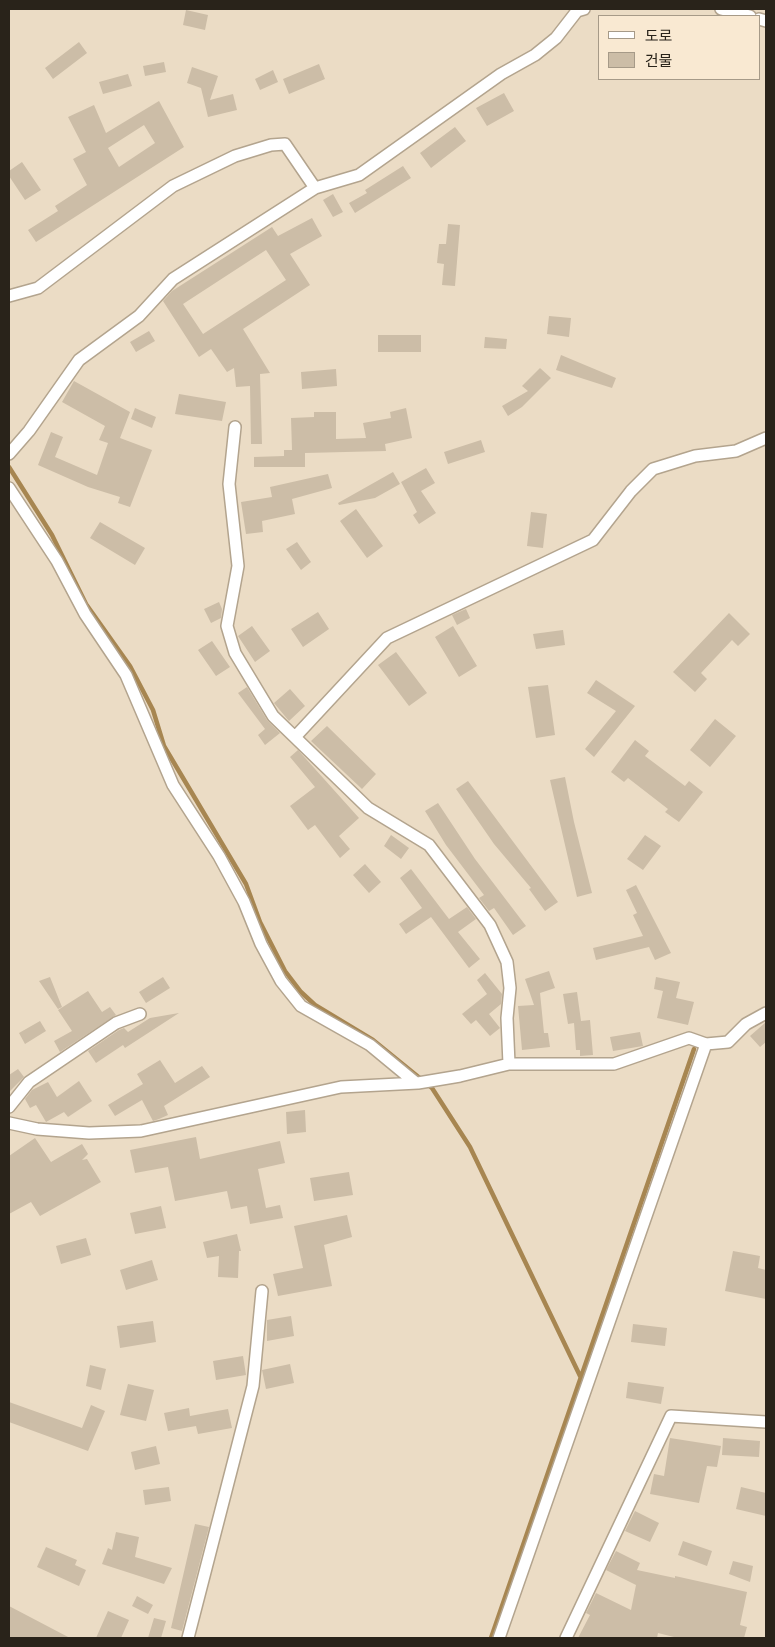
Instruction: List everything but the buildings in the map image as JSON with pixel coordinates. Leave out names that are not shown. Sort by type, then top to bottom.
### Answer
[{"type":"street","points":[[9,454],[29,431],[79,360],[139,316],[172,279],[315,188],[359,175],[493,80],[536,55],[556,38],[577,11],[584,9]]},
{"type":"street","points":[[721,9],[746,15]]},
{"type":"street","points":[[9,296],[38,288],[173,186],[235,156],[271,145],[285,144],[315,188]]},
{"type":"street","points":[[235,427],[229,484],[238,566],[228,626],[235,653],[248,678],[273,716],[368,808],[429,845],[490,925],[508,962],[510,988],[507,1018],[508,1064]]},
{"type":"street","points":[[294,737],[387,638],[593,540],[631,491],[653,469],[695,456],[736,451],[766,438]]},
{"type":"street","points":[[9,488],[57,561],[85,614],[126,675],[173,785],[219,856],[244,902],[261,944],[281,981],[301,1006],[370,1045],[417,1083]]},
{"type":"street","points":[[9,1124],[37,1129],[90,1134],[141,1131],[341,1087],[417,1083],[508,1064],[614,1064],[690,1038],[706,1044],[728,1042],[746,1024],[766,1013]]},
{"type":"street","points":[[9,1107],[29,1082],[116,1023],[140,1014]]},
{"type":"street","points":[[499,1638],[706,1044]]},
{"type":"street","points":[[188,1638],[253,1386],[262,1291]]},
{"type":"street","points":[[566,1638],[670,1416],[766,1422]]},
{"type":"waterway","points":[[9,467],[52,535],[86,604],[130,666],[153,710],[164,746],[246,884],[260,922],[285,971],[301,992],[315,1005],[373,1040],[432,1088],[470,1147],[581,1378]]},
{"type":"waterway","points":[[491,1638],[694,1049]]}]
